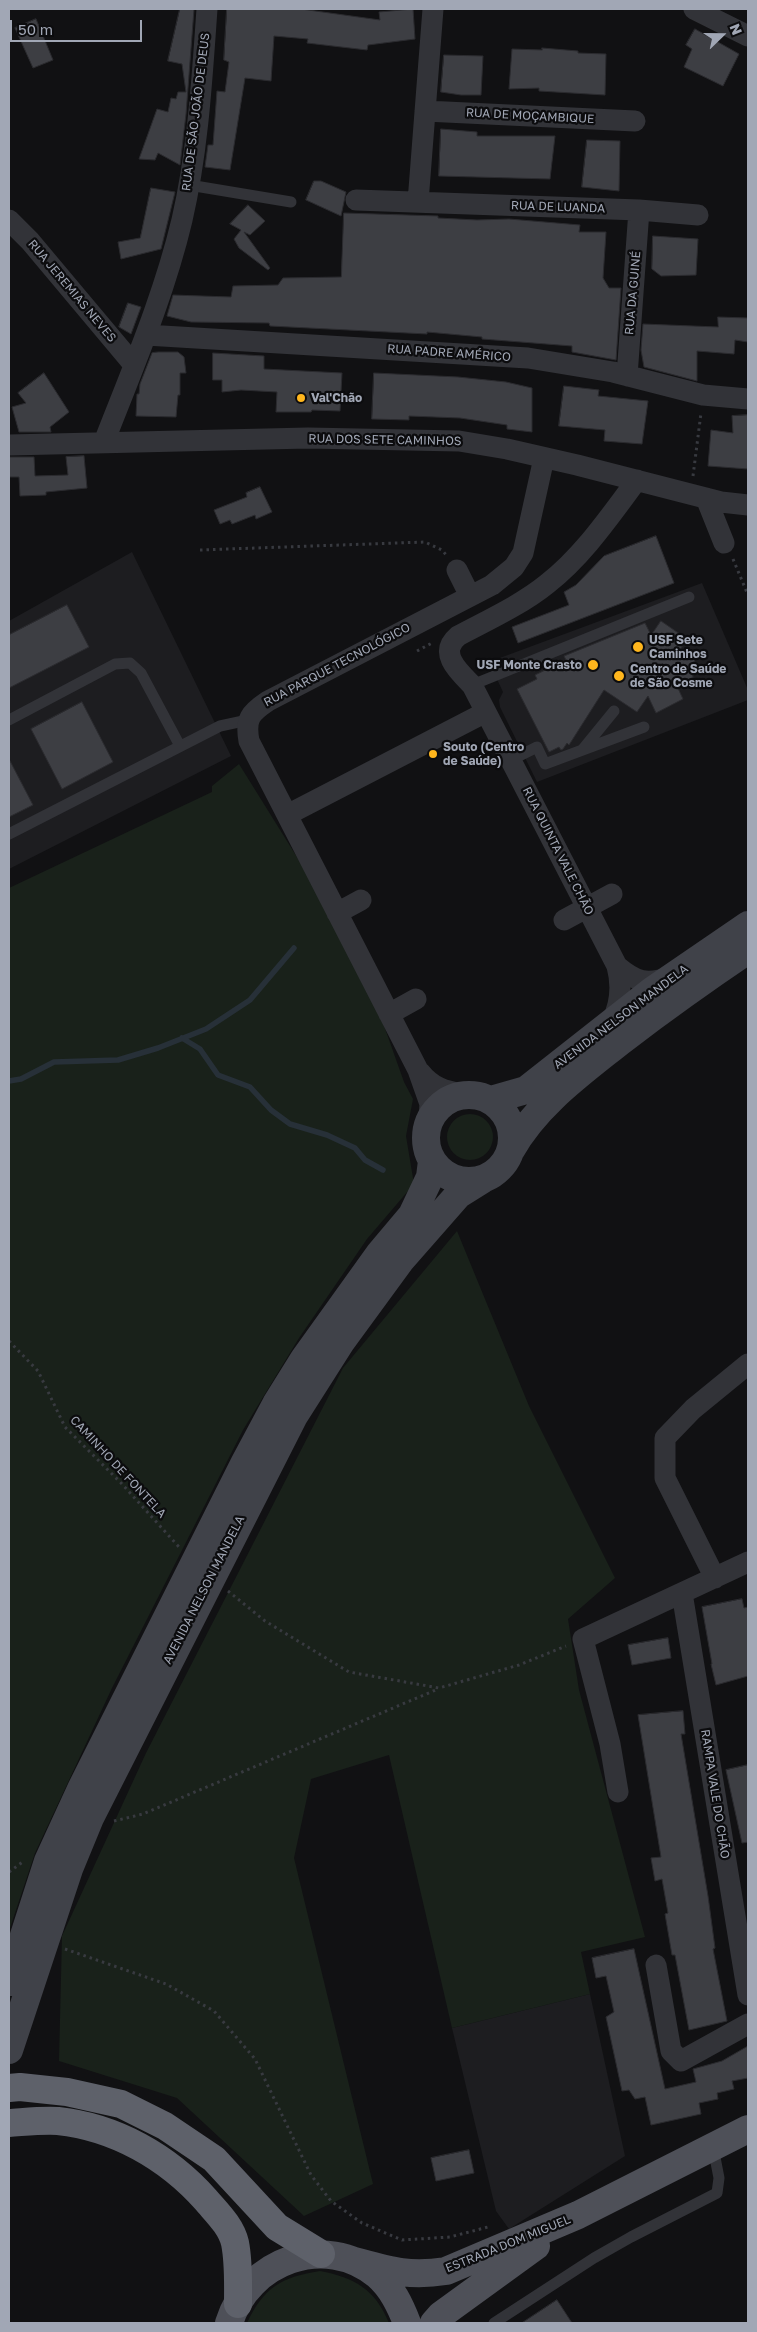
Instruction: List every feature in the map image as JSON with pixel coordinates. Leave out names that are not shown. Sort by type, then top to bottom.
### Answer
[{"type":"highway","points":[[14,2088],[67,2092],[121,2104],[165,2126],[214,2159],[277,2227],[321,2254]]},
{"type":"highway","points":[[9,2123],[58,2121],[109,2133],[150,2152],[190,2182],[226,2223],[235,2242],[238,2267],[233,2314]]},
{"type":"main road","name":"AVENIDA NELSON MANDELA","points":[[491,1100],[526,1090],[612,1021],[671,977],[748,925]]},
{"type":"main road","name":"AVENIDA NELSON MANDELA","points":[[511,1150],[532,1118],[593,1063],[685,993],[748,950]]},
{"type":"main road","points":[[463,1094],[478,1094],[491,1100],[502,1109],[510,1121],[513,1136],[511,1150],[503,1165],[495,1173],[482,1180],[454,1179],[442,1172],[432,1161],[427,1148],[426,1133],[429,1120],[443,1103],[463,1094]]},
{"type":"main road","name":"AVENIDA NELSON MANDELA","points":[[9,1982],[48,1861],[60,1834],[245,1462],[276,1404],[304,1359],[380,1254],[412,1214],[430,1177],[432,1161]]},
{"type":"main road","name":"AVENIDA NELSON MANDELA","points":[[9,2050],[68,1870],[90,1818],[277,1447],[318,1376],[401,1260],[458,1195],[482,1180]]},
{"type":"main road","points":[[713,2147],[748,2118]]},
{"type":"main road","name":"ESTRADA DOM MIGUEL","points":[[233,2314],[242,2294],[263,2272],[291,2258],[321,2254],[402,2273],[425,2274],[446,2270],[578,2216],[748,2129]]},
{"type":"main road","points":[[713,2147],[748,2136]]},
{"type":"main road","name":"ESTRADA DOM MIGUEL","points":[[434,2323],[441,2314],[578,2216]]},
{"type":"main road","points":[[351,2260],[377,2275],[397,2298],[407,2323]]},
{"type":"street","name":"RUA DE SÃO JOÃO DE DEUS","points":[[104,442],[146,335],[181,222],[189,185],[201,83],[207,9]]},
{"type":"street","points":[[418,202],[433,9]]},
{"type":"street","points":[[694,9],[748,36]]},
{"type":"street","name":"RUA DE MOÇAMBIQUE","points":[[425,111],[635,121]]},
{"type":"street","name":"RUA DE LUANDA","points":[[356,200],[639,210],[698,215]]},
{"type":"street","name":"RUA DA GUINÉ","points":[[627,376],[639,210]]},
{"type":"street","name":"RUA JEREMIAS NEVES","points":[[9,220],[30,241],[134,365]]},
{"type":"street","name":"RUA PADRE AMÉRICO","points":[[146,335],[528,358],[627,376],[704,395],[748,399]]},
{"type":"street","name":"RUA DOS SETE CAMINHOS","points":[[9,445],[308,438],[459,441],[507,449],[721,502],[748,505]]},
{"type":"street","name":"RUA PARQUE TECNOLÓGICO","points":[[248,720],[254,710],[268,700],[492,585],[514,567],[523,553],[544,458]]},
{"type":"street","name":"RUA QUINTA VALE CHÃO","points":[[612,1021],[620,998],[620,980],[617,966],[472,685],[455,669],[449,654],[451,642],[458,636],[525,600],[548,584],[573,560],[637,480]]},
{"type":"street","points":[[699,496],[724,543]]},
{"type":"street","points":[[457,570],[470,596]]},
{"type":"street","points":[[287,816],[486,712]]},
{"type":"street","points":[[248,720],[248,741],[418,1070],[430,1104],[429,1120]]},
{"type":"street","points":[[564,920],[612,894]]},
{"type":"street","points":[[337,913],[361,900]]},
{"type":"street","name":"RUA QUINTA VALE CHÃO","points":[[617,966],[632,978],[645,982],[671,977]]},
{"type":"street","points":[[389,1014],[416,999]]},
{"type":"street","points":[[418,1070],[428,1082],[438,1088],[463,1094]]},
{"type":"street","points":[[715,1578],[665,1478],[666,1438],[693,1410],[748,1364]]},
{"type":"street","points":[[618,1792],[610,1744],[583,1639],[748,1562]]},
{"type":"street","name":"RAMPA VALE DO CHÃO","points":[[682,1593],[748,1995]]},
{"type":"street","points":[[656,1965],[671,2051],[681,2061],[748,2024]]},
{"type":"lane","points":[[189,185],[291,202]]},
{"type":"lane","points":[[472,685],[689,597]]},
{"type":"lane","points":[[9,720],[115,664],[130,664],[141,673],[180,746]]},
{"type":"lane","points":[[582,750],[614,711]]},
{"type":"lane","points":[[9,834],[220,726],[248,720]]},
{"type":"lane","points":[[511,760],[536,747],[545,764],[644,727]]},
{"type":"lane","points":[[494,2323],[594,2258],[717,2193],[720,2178],[713,2147]]},
{"type":"path","points":[[699,496],[704,395]]},
{"type":"path","points":[[200,550],[425,542],[442,550],[457,570]]},
{"type":"path","points":[[724,543],[748,595]]},
{"type":"path","points":[[417,651],[439,640]]},
{"type":"path","name":"CAMINHO DE FONTELA","points":[[9,1341],[38,1371],[65,1427],[121,1482],[185,1553]]},
{"type":"path","points":[[222,1586],[265,1621],[349,1672],[439,1688]]},
{"type":"path","points":[[111,1822],[143,1814],[439,1688],[519,1666],[583,1639]]},
{"type":"path","points":[[57,1946],[166,1984],[214,2011],[255,2059],[310,2175],[331,2201],[362,2223],[402,2240],[450,2237],[493,2226]]},
{"type":"shaded area","points":[[132,552],[231,756],[9,869],[9,621]]},
{"type":"shaded area","name":"Centro de Saúde de São Cosme","points":[[702,583],[748,690],[748,700],[537,782],[500,707],[499,700],[503,692],[489,662]]},
{"type":"shaded area","points":[[239,764],[338,923],[382,1020],[404,1082],[413,1099],[406,1136],[414,1184],[367,1239],[299,1338],[243,1430],[112,1688],[35,1853],[9,1931],[9,888],[212,792],[212,786]]},
{"type":"shaded area","points":[[470,1114],[483,1118],[489,1124],[493,1137],[489,1150],[483,1156],[470,1160],[457,1156],[451,1150],[447,1137],[451,1124],[457,1118]]},
{"type":"shaded area","points":[[457,1231],[529,1406],[615,1578],[568,1619],[579,1690],[645,1937],[581,1952],[590,1994],[452,2028],[389,1755],[311,1779],[294,1858],[373,2184],[304,2216],[177,2098],[59,2061],[62,1936],[146,1753],[343,1368]]},
{"type":"shaded area","points":[[590,1994],[625,2156],[509,2229],[496,2211],[452,2028]]},
{"type":"shaded area","points":[[320,2271],[344,2277],[370,2293],[389,2323],[247,2323],[260,2301],[276,2286],[295,2277]]},
{"type":"building","points":[[180,9],[194,9],[180,165],[158,153],[155,160],[139,159],[157,109],[168,112],[171,98],[176,99],[178,92],[186,92],[182,64],[168,61]]},
{"type":"building","points":[[227,9],[301,9],[380,20],[379,12],[413,9],[415,39],[368,45],[367,50],[307,43],[308,39],[274,36],[271,81],[245,78],[230,170],[205,167],[208,145],[213,145],[217,91],[225,92],[229,62],[224,60]]},
{"type":"building","points":[[36,19],[53,60],[33,68],[15,28]]},
{"type":"building","points":[[695,29],[739,54],[723,86],[684,67],[692,49],[686,45]]},
{"type":"building","points":[[542,48],[578,51],[578,53],[606,54],[605,95],[539,91],[539,88],[509,89],[512,49],[542,50]]},
{"type":"building","points":[[444,55],[483,56],[481,95],[441,92]]},
{"type":"building","points":[[441,129],[477,132],[477,136],[555,136],[550,179],[439,176]]},
{"type":"building","points":[[587,140],[620,141],[619,191],[582,187]]},
{"type":"building","points":[[314,181],[321,181],[346,192],[341,216],[306,200]]},
{"type":"building","points":[[151,188],[175,192],[161,249],[121,259],[118,242],[140,238]]},
{"type":"building","points":[[248,205],[265,221],[250,235],[244,232],[270,268],[268,270],[239,248],[234,239],[241,230],[230,224]]},
{"type":"building","points":[[344,213],[438,216],[438,218],[477,220],[509,219],[580,225],[579,232],[606,232],[603,278],[609,288],[621,288],[616,360],[572,352],[572,346],[482,339],[482,337],[427,332],[427,334],[270,326],[269,323],[191,322],[167,316],[173,295],[231,297],[233,286],[278,285],[283,278],[341,277]]},
{"type":"building","points":[[653,236],[698,239],[696,275],[661,276],[652,269]]},
{"type":"building","points":[[128,303],[141,307],[131,334],[119,327]]},
{"type":"building","points":[[718,317],[748,318],[748,342],[735,340],[734,354],[697,351],[697,381],[644,367],[641,350],[643,324],[718,327]]},
{"type":"building","points":[[178,352],[184,357],[186,373],[180,373],[180,395],[178,395],[176,417],[136,416],[137,394],[139,394],[140,384],[152,353]]},
{"type":"building","points":[[213,353],[264,356],[264,369],[342,373],[340,411],[276,412],[277,392],[241,390],[222,392],[222,380],[213,380]]},
{"type":"building","points":[[44,373],[69,412],[50,427],[51,432],[19,432],[12,407],[26,403],[18,393]]},
{"type":"building","points":[[374,373],[458,377],[506,382],[532,388],[532,432],[507,429],[507,425],[460,418],[409,416],[409,420],[372,419]]},
{"type":"building","points":[[564,386],[599,390],[598,396],[648,401],[642,444],[604,441],[605,430],[559,426]]},
{"type":"building","points":[[748,415],[748,469],[708,466],[711,430],[733,433],[732,416]]},
{"type":"building","points":[[84,456],[87,488],[46,492],[46,495],[20,496],[19,477],[9,477],[9,457],[34,457],[35,476],[68,475],[66,457]]},
{"type":"building","points":[[260,487],[272,512],[256,519],[255,515],[232,524],[230,520],[220,524],[214,510],[247,497],[246,493]]},
{"type":"building","points":[[656,536],[674,583],[518,643],[512,627],[569,605],[564,592],[576,585],[604,556]]},
{"type":"building","points":[[67,605],[89,647],[9,688],[9,635]]},
{"type":"building","points":[[661,621],[687,639],[677,654],[695,655],[692,686],[676,684],[683,699],[656,713],[648,696],[637,712],[604,690],[569,745],[567,743],[561,750],[559,747],[549,752],[517,689],[537,679],[535,675],[566,660],[564,656],[645,623],[651,635]]},
{"type":"building","points":[[82,702],[113,762],[62,789],[31,729]]},
{"type":"building","points":[[9,759],[33,805],[9,817]]},
{"type":"building","points":[[742,1599],[744,1608],[748,1607],[748,1676],[716,1685],[702,1607]]},
{"type":"building","points":[[668,1638],[671,1658],[632,1665],[628,1645]]},
{"type":"building","points":[[683,1711],[685,1734],[681,1734],[708,1896],[715,1948],[713,1949],[727,2021],[689,2030],[675,1955],[672,1955],[665,1914],[668,1913],[662,1879],[655,1881],[651,1858],[661,1857],[638,1715]]},
{"type":"building","points":[[748,1765],[748,1842],[742,1843],[726,1770]]},
{"type":"building","points":[[634,1949],[665,2089],[696,2082],[693,2069],[722,2061],[748,2046],[748,2078],[732,2081],[734,2089],[717,2093],[718,2099],[699,2103],[701,2114],[651,2125],[645,2097],[635,2099],[629,2090],[622,2091],[606,2017],[614,2012],[606,1976],[596,1978],[592,1958]]},
{"type":"building","points":[[469,2150],[474,2173],[436,2181],[431,2158]]},
{"type":"building","points":[[557,2300],[572,2323],[522,2323]]},
{"type":"waterway","points":[[9,1081],[21,1079],[54,1062],[118,1060],[158,1048],[206,1029],[250,1000],[294,948]]},
{"type":"waterway","points":[[182,1038],[200,1049],[218,1075],[250,1087],[271,1110],[290,1124],[327,1135],[355,1148],[365,1160],[383,1170]]},
{"type":"place","name":"Val'Chão","points":[[301,398]]},
{"type":"place","name":"USF Sete Caminhos","points":[[638,647]]},
{"type":"place","name":"USF Monte Crasto","points":[[593,665]]},
{"type":"place","name":"Centro de Saúde de São Cosme","points":[[619,676]]},
{"type":"place","name":"Souto (Centro de Saúde)","points":[[433,754]]}]
